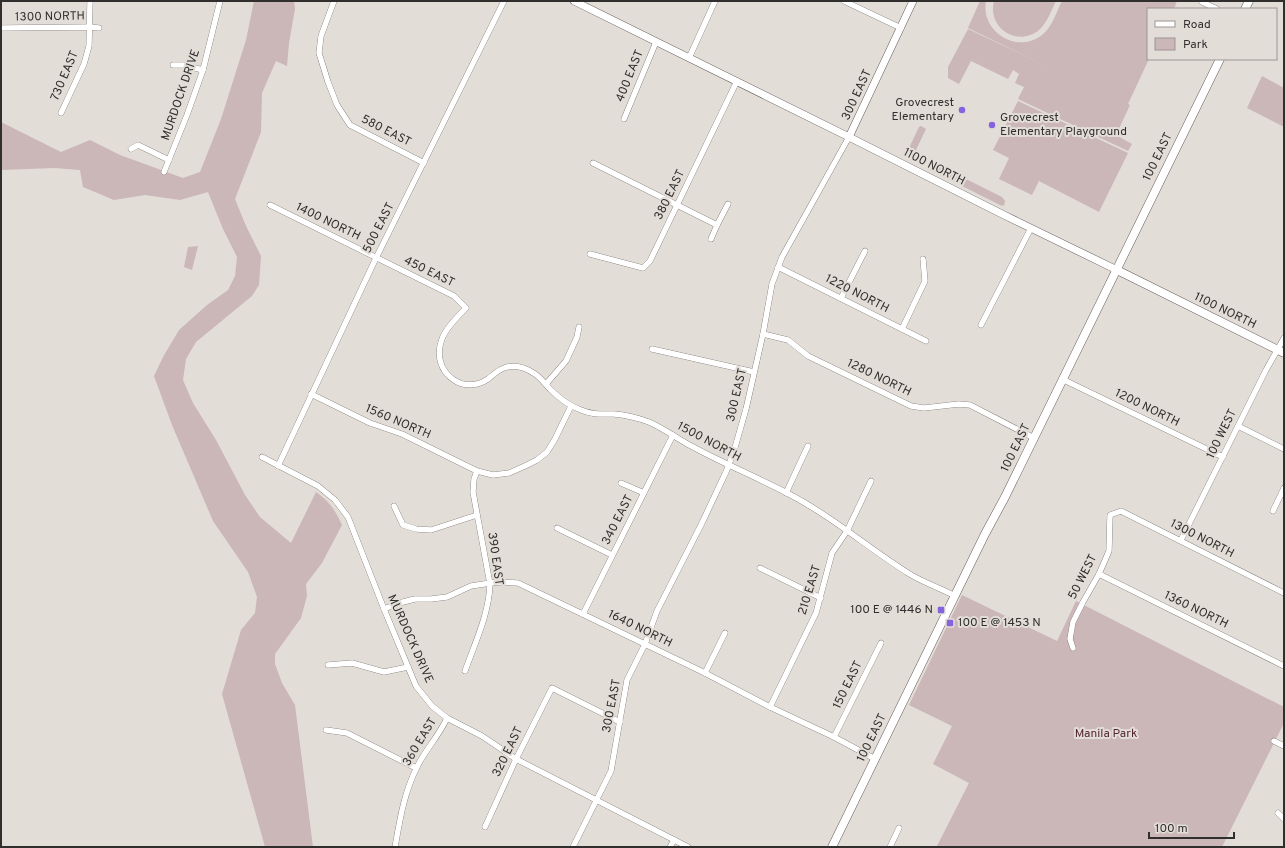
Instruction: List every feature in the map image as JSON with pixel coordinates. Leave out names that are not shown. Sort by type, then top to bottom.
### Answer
[{"type":"main road","name":"100 EAST","points":[[832,847],[1220,60]]},
{"type":"main road","name":"1100 NORTH","points":[[1117,270],[1281,352]]},
{"type":"street","name":"730 EAST","points":[[61,112],[84,64],[89,46],[90,1]]},
{"type":"street","name":"MURDOCK DRIVE","points":[[164,172],[187,116],[203,70],[220,1]]},
{"type":"street","name":"580 EAST","points":[[334,1],[321,36],[319,53],[337,105],[350,125],[424,163]]},
{"type":"street","name":"500 EAST","points":[[278,466],[376,258],[504,1]]},
{"type":"street","name":"1100 NORTH","points":[[574,1],[738,81],[936,182],[1117,270]]},
{"type":"street","points":[[689,58],[715,1]]},
{"type":"street","points":[[844,1],[901,28]]},
{"type":"street","name":"300 EAST","points":[[574,847],[611,771],[627,680],[644,644],[657,611],[701,525],[738,439],[763,334],[772,284],[782,257],[849,137],[913,1]]},
{"type":"street","points":[[1202,2],[1215,8]]},
{"type":"street","name":"1300 NORTH","points":[[1,28],[99,28]]},
{"type":"street","name":"400 EAST","points":[[624,119],[656,42]]},
{"type":"street","points":[[173,64],[203,70]]},
{"type":"street","name":"380 EAST","points":[[590,254],[643,268],[650,261],[738,81]]},
{"type":"street","points":[[131,149],[138,145],[169,160]]},
{"type":"street","points":[[593,163],[717,226]]},
{"type":"street","points":[[711,239],[728,204]]},
{"type":"street","name":"1400 NORTH","points":[[270,205],[376,258]]},
{"type":"street","points":[[981,325],[1031,228]]},
{"type":"street","points":[[841,298],[865,250]]},
{"type":"street","name":"450 EAST","points":[[376,258],[454,296],[466,308],[446,331],[442,339],[439,357],[446,374]]},
{"type":"street","points":[[902,329],[926,281],[923,260]]},
{"type":"street","name":"1220 NORTH","points":[[778,267],[926,341]]},
{"type":"street","points":[[546,384],[566,361],[577,337],[579,327]]},
{"type":"street","name":"1280 NORTH","points":[[763,334],[788,340],[808,356],[911,406],[924,408],[959,404],[970,405],[1034,438]]},
{"type":"street","name":"100 WEST","points":[[1181,540],[1266,370],[1281,352],[1284,338]]},
{"type":"street","points":[[652,349],[754,372]]},
{"type":"street","name":"1500 NORTH","points":[[446,374],[463,384],[473,385],[482,383],[505,367],[519,366],[535,374],[560,398],[571,406],[595,414],[613,414],[650,422],[681,441],[807,504],[909,574],[955,596]]},
{"type":"street","name":"1200 NORTH","points":[[1062,380],[1223,457]]},
{"type":"street","name":"1560 NORTH","points":[[311,394],[370,422],[402,434],[477,471],[493,476],[509,473],[537,460],[547,452],[571,406]]},
{"type":"street","points":[[1238,426],[1284,449]]},
{"type":"street","name":"340 EAST","points":[[583,614],[673,435]]},
{"type":"street","points":[[786,493],[808,446]]},
{"type":"street","name":"MURDOCK DRIVE","points":[[262,457],[318,486],[335,500],[344,511],[348,517],[416,686],[432,706],[447,718],[482,736],[516,759],[688,847]]},
{"type":"street","name":"390 EAST","points":[[465,671],[487,610],[490,584],[473,492],[474,479],[477,471]]},
{"type":"street","name":"210 EAST","points":[[770,707],[816,613],[832,553],[847,531],[871,481]]},
{"type":"street","points":[[621,483],[644,493]]},
{"type":"street","points":[[1273,511],[1284,488]]},
{"type":"street","points":[[394,506],[403,525],[416,529],[431,530],[477,515]]},
{"type":"street","name":"1300 NORTH","points":[[1110,515],[1122,511],[1284,593]]},
{"type":"street","name":"50 WEST","points":[[1073,648],[1070,639],[1073,622],[1099,574],[1109,551],[1110,515]]},
{"type":"street","points":[[557,528],[612,555]]},
{"type":"street","points":[[760,568],[821,598]]},
{"type":"street","name":"1360 NORTH","points":[[1099,574],[1284,666]]},
{"type":"street","name":"1640 NORTH","points":[[384,608],[415,599],[447,597],[471,586],[497,582],[518,583],[705,673],[875,759]]},
{"type":"street","points":[[705,673],[725,633]]},
{"type":"street","name":"150 EAST","points":[[834,738],[881,643]]},
{"type":"street","points":[[328,665],[352,663],[384,672],[408,667]]},
{"type":"street","name":"320 EAST","points":[[485,826],[516,759],[552,688],[620,722]]},
{"type":"street","name":"360 EAST","points":[[395,847],[404,798],[416,768],[441,731],[447,718]]},
{"type":"street","points":[[326,730],[347,733],[416,768]]},
{"type":"street","points":[[1274,741],[1284,746]]},
{"type":"street","points":[[1278,813],[1284,819]]},
{"type":"street","points":[[890,847],[899,828]]},
{"type":"street","points":[[670,847],[674,840]]},
{"type":"green space","points":[[254,1],[294,1],[295,9],[289,43],[287,66],[276,61],[262,93],[261,132],[235,199],[261,256],[259,285],[252,296],[196,342],[186,359],[183,380],[193,403],[216,440],[245,495],[260,517],[291,543],[316,492],[332,507],[342,525],[322,563],[306,584],[307,596],[301,618],[275,654],[275,664],[282,683],[295,705],[313,847],[265,847],[222,694],[241,630],[255,613],[257,597],[248,572],[213,521],[172,425],[154,376],[179,330],[207,305],[228,290],[235,276],[237,257],[223,229],[208,192],[180,200],[145,195],[114,200],[83,187],[80,170],[54,168],[1,170],[1,122],[61,152],[90,140],[120,155],[183,178],[200,172],[221,119],[246,40]]},
{"type":"green space","points":[[980,1],[986,1],[986,12],[989,22],[994,30],[1002,37],[1012,41],[1022,42],[1032,41],[1045,32],[1054,20],[1062,1],[1177,1],[1174,8],[1147,8],[1147,60],[1149,60],[1128,104],[1130,105],[1116,135],[1132,144],[1128,151],[1018,99],[1024,87],[1015,83],[1019,74],[1013,70],[1008,79],[971,61],[959,84],[948,78],[948,67],[968,29],[1055,70],[968,28]]},
{"type":"green space","points":[[994,1],[1056,1],[1049,17],[1042,27],[1030,35],[1022,37],[1013,36],[999,26],[995,19],[993,10]]},
{"type":"green space","points":[[1262,76],[1284,88],[1284,127],[1247,108]]},
{"type":"green space","points":[[1018,101],[1128,153],[1099,212],[1039,181],[1032,195],[999,179],[1009,158],[993,150]]},
{"type":"green space","points":[[921,126],[926,129],[915,152],[908,150],[919,127]]},
{"type":"green space","points":[[930,161],[1002,197],[1005,201],[1004,206],[926,168]]},
{"type":"green space","points":[[198,246],[192,270],[184,267],[188,247]]},
{"type":"green space","name":"Manila Park","points":[[962,595],[1057,641],[1076,601],[1284,707],[1284,723],[1222,847],[937,846],[969,783],[933,764],[952,726],[909,705]]},
{"type":"place","name":"Grovecrest Elementary","points":[[962,110]]},
{"type":"place","name":"Grovecrest Elementary Playground","points":[[992,125]]},
{"type":"place","name":"100 E @ 1446 N","points":[[941,610]]},
{"type":"place","name":"100 E @ 1453 N","points":[[950,623]]}]
